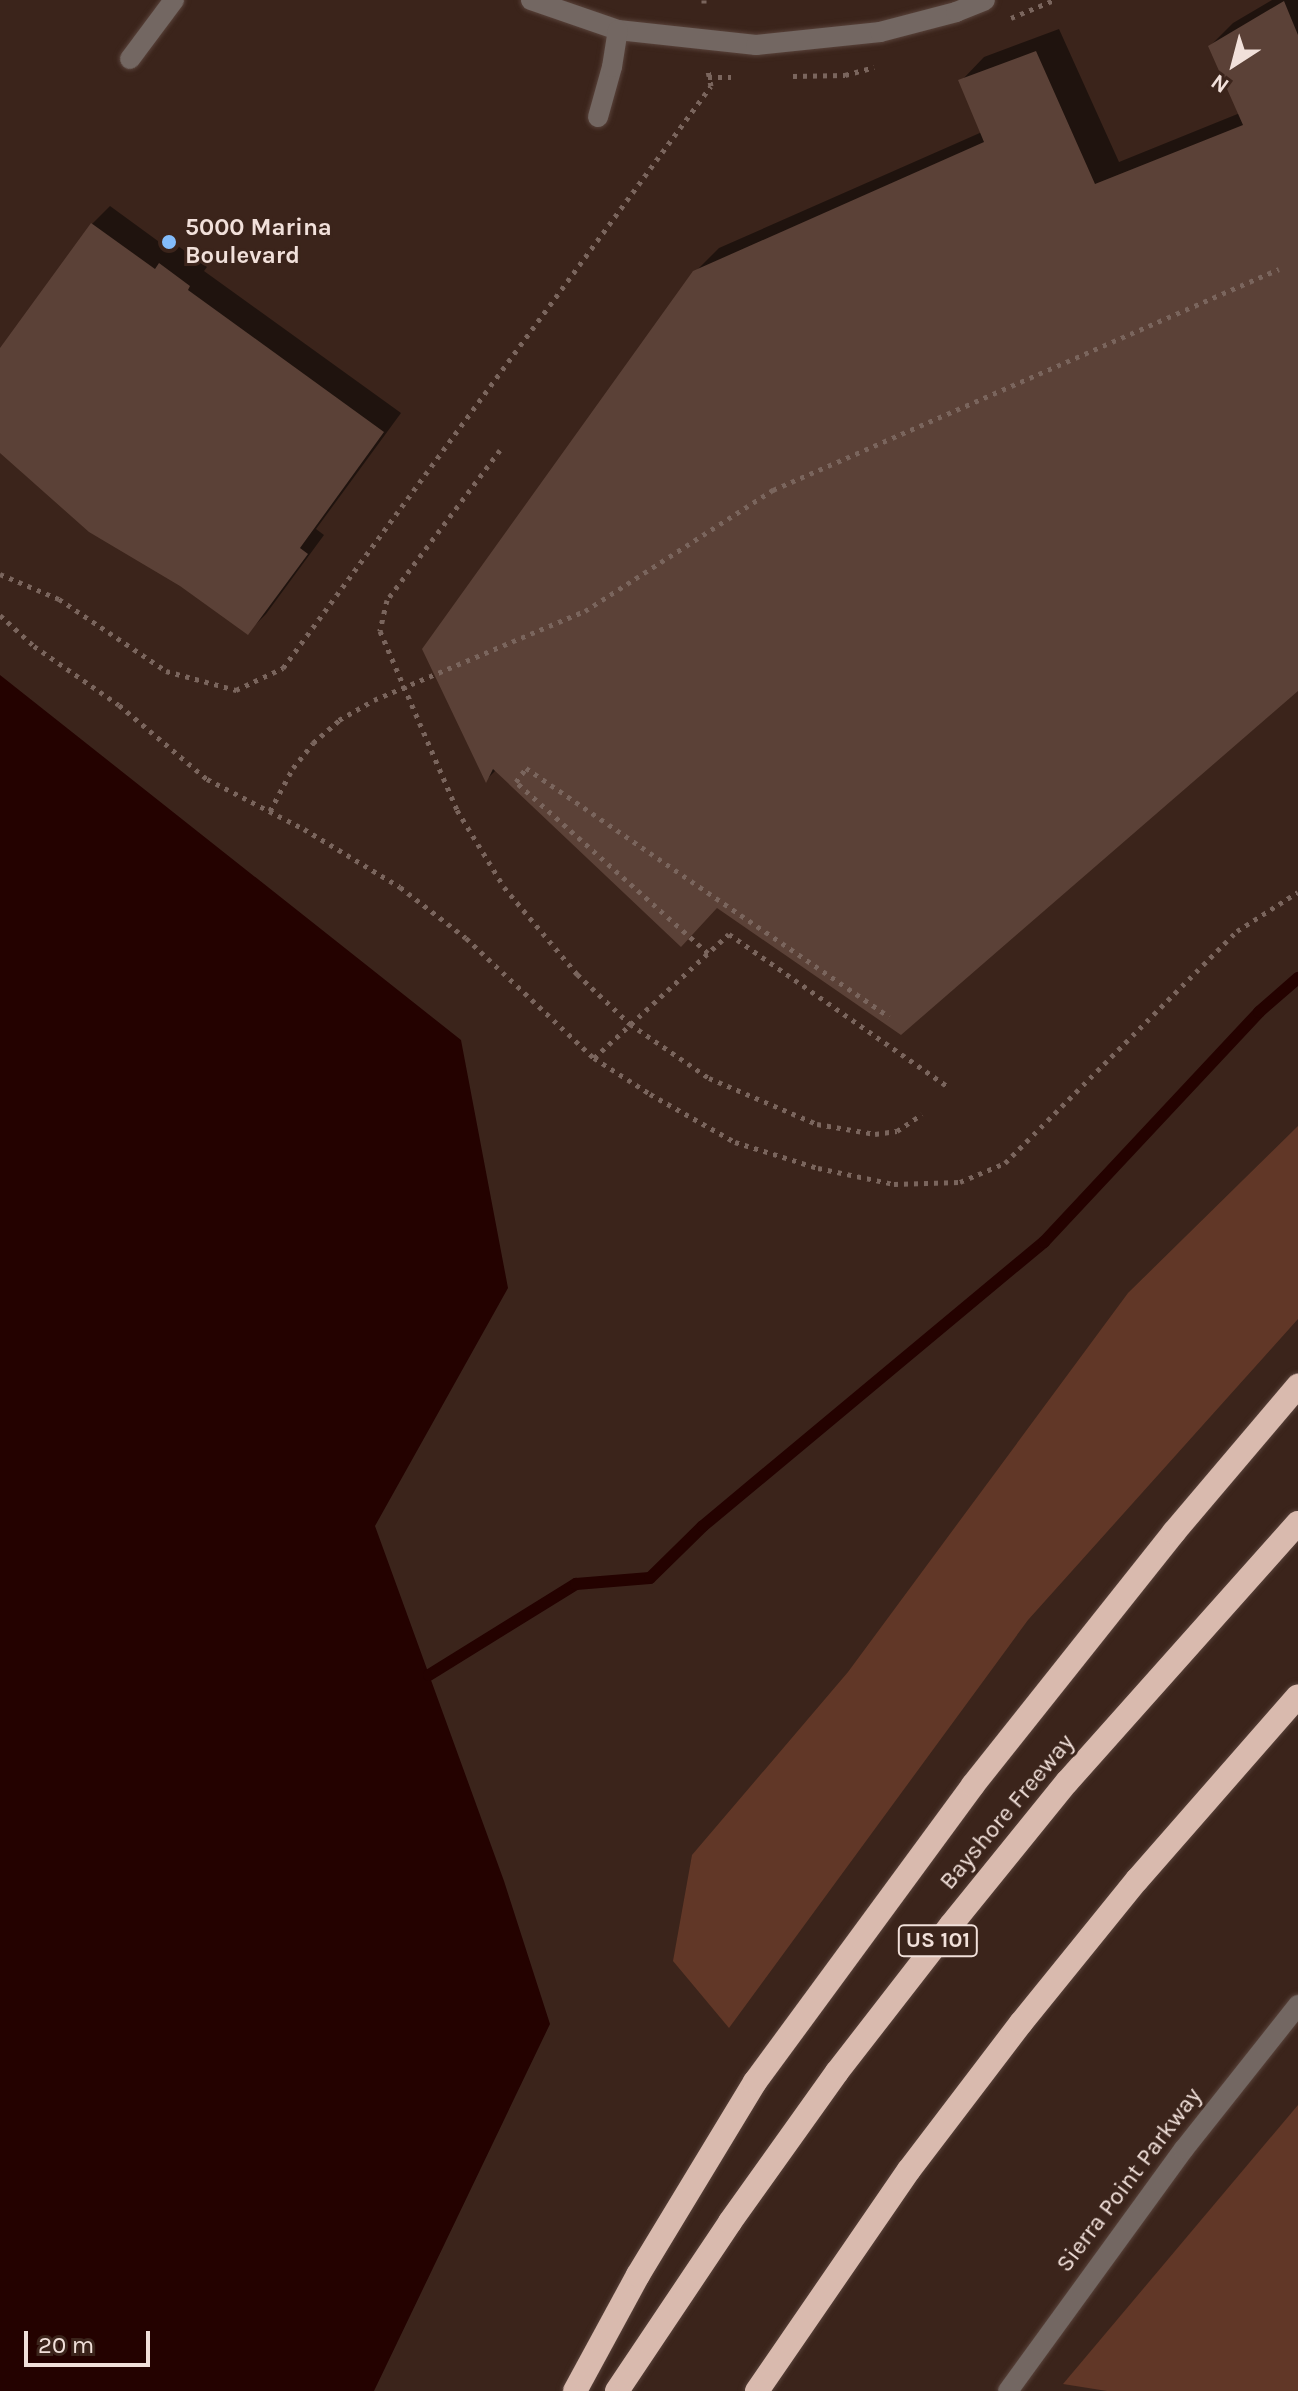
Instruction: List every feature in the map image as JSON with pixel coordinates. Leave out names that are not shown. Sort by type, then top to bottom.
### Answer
[{"type":"highway","points":[[575,2391],[638,2275],[755,2082],[991,1762],[1174,1532],[1298,1386]]},
{"type":"highway","name":"Bayshore Freeway","points":[[617,2391],[837,2072],[951,1925],[1077,1770],[1298,1523]]},
{"type":"highway","points":[[757,2391],[909,2170],[1021,2023],[1137,1880],[1298,1696]]},
{"type":"street","points":[[130,59],[174,0]]},
{"type":"street","points":[[531,0],[618,30],[756,45],[880,32],[956,12],[985,0]]},
{"type":"street","points":[[598,117],[612,67],[618,30]]},
{"type":"street","name":"Sierra Point Parkway","points":[[1008,2391],[1184,2149],[1298,2005]]},
{"type":"path","points":[[0,574],[59,599],[166,671],[236,690],[283,668],[711,86],[708,77]]},
{"type":"path","points":[[270,811],[293,768],[313,743],[339,720],[402,687],[585,611],[773,490],[1279,269]]},
{"type":"path","points":[[500,450],[387,600],[380,631],[457,810],[504,887],[577,974],[630,1024],[709,1078],[817,1124],[875,1134],[897,1131],[922,1114]]},
{"type":"path","points":[[0,615],[34,646],[119,705],[207,779],[270,811],[400,887],[466,938],[594,1058],[735,1142],[818,1168],[894,1184],[960,1182],[1005,1163],[1237,931],[1298,892]]},
{"type":"path","points":[[708,953],[516,782],[526,768],[889,1017]]},
{"type":"path","points":[[594,1058],[729,934],[950,1088]]},
{"type":"shaded area","points":[[0,675],[461,1040],[508,1288],[375,1526],[504,1881],[550,2024],[374,2391],[0,2391]]},
{"type":"shaded area","points":[[1298,1126],[1298,1319],[1028,1620],[729,2028],[673,1961],[692,1855],[848,1672],[1128,1293]]},
{"type":"shaded area","points":[[1298,2105],[1298,2391],[1107,2391],[1063,2384]]},
{"type":"building","points":[[1284,1],[1298,35],[1298,691],[901,1035],[717,908],[681,947],[493,769],[486,783],[422,649],[693,271],[984,142],[958,80],[1036,51],[1095,184],[1243,125],[1208,46]]},
{"type":"building","points":[[91,223],[155,269],[159,263],[190,286],[188,290],[384,432],[300,548],[308,554],[248,635],[180,586],[89,532],[0,453],[0,348]]},
{"type":"waterway","points":[[429,1675],[576,1584],[650,1578],[703,1526],[1044,1242],[1259,1012],[1298,978]]},
{"type":"place","name":"5000 Marina Boulevard","points":[[169,242]]}]
